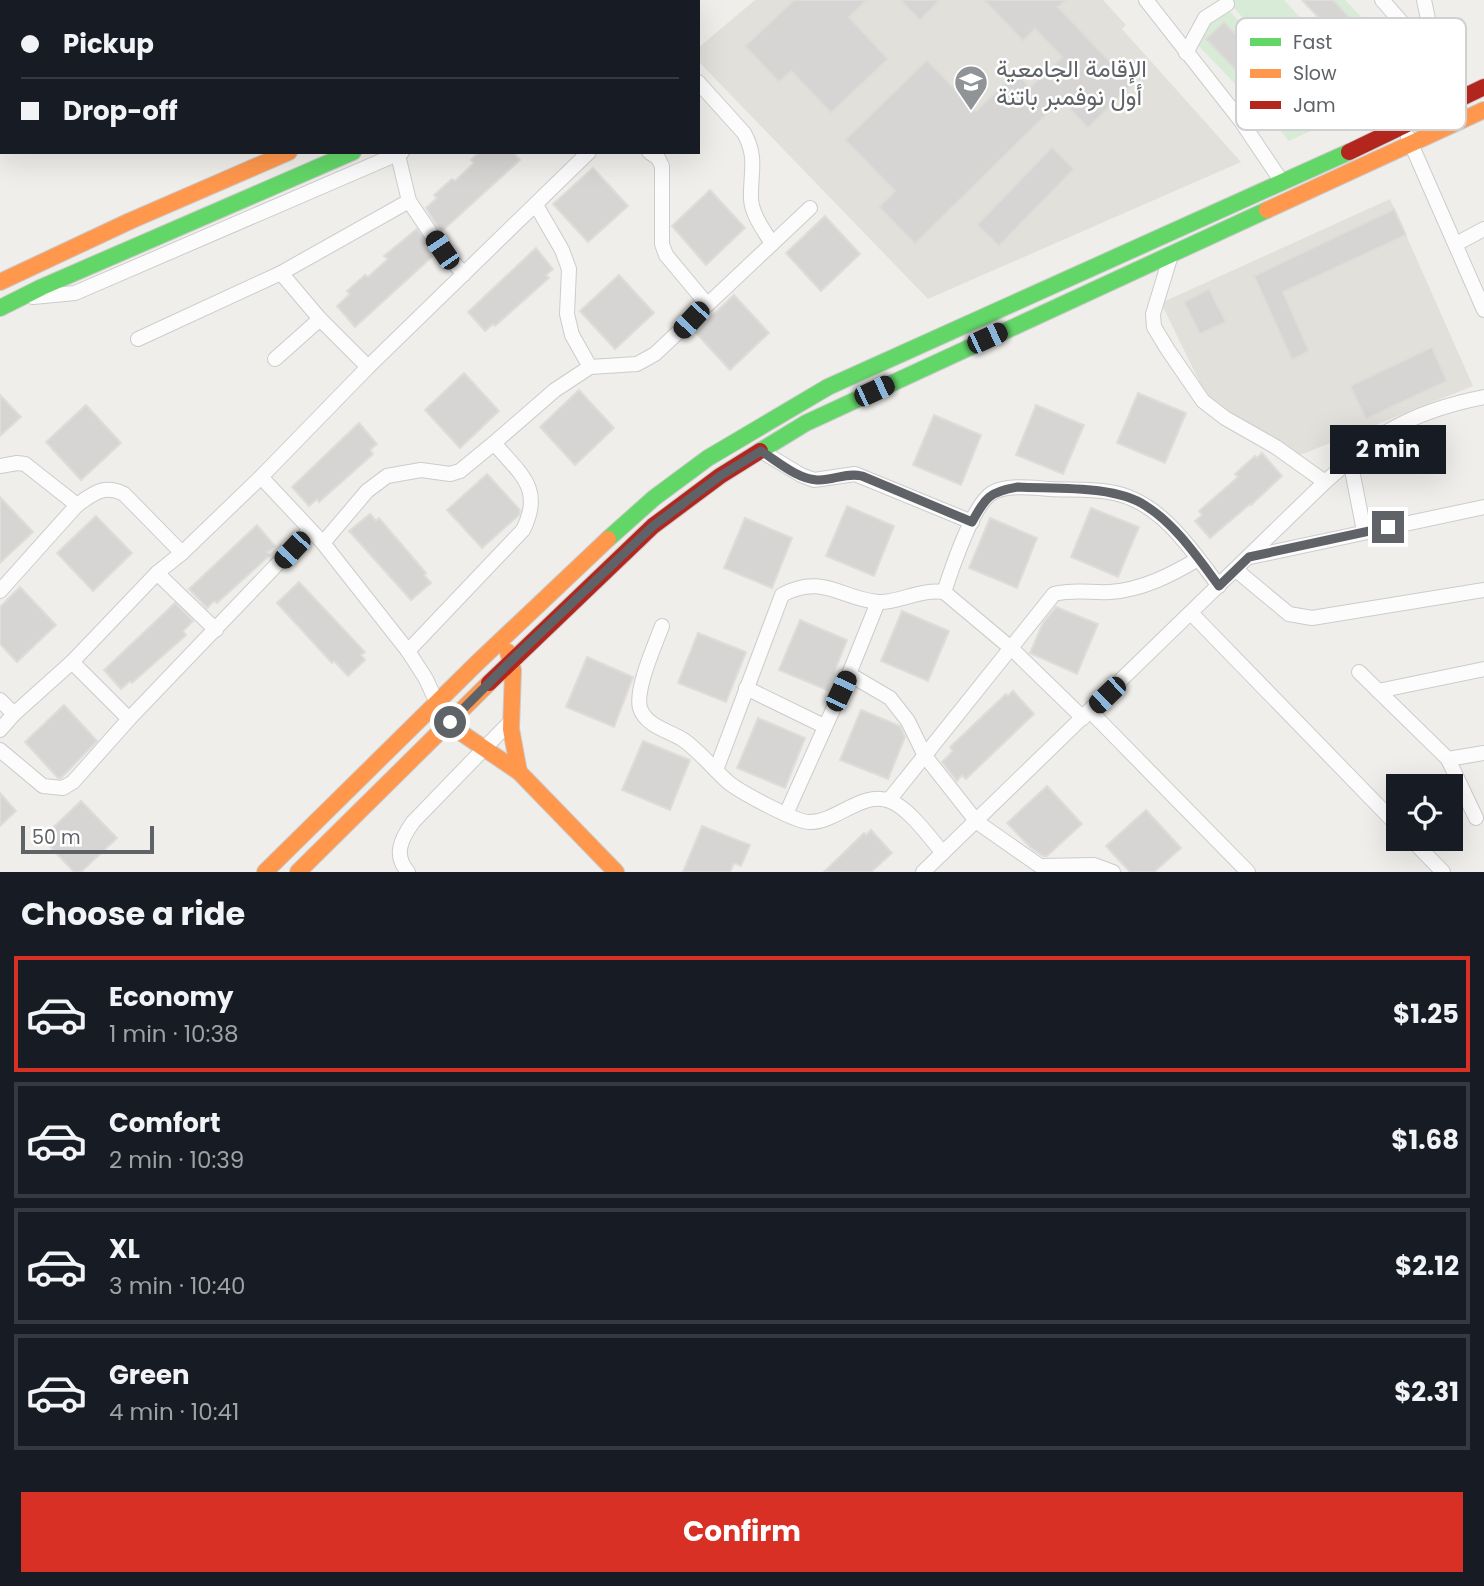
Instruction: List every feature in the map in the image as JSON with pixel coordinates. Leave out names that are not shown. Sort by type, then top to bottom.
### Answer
[{"type":"main road","points":[[1466,96],[1484,87]]},
{"type":"main road","points":[[1466,119],[1484,110]]},
{"type":"main road","points":[[265,872],[400,740],[436,701],[637,512],[692,469],[765,421],[828,387],[1396,130]]},
{"type":"main road","points":[[298,872],[512,660],[653,526],[720,476],[806,423],[1443,130]]},
{"type":"main road","points":[[0,282],[130,221],[284,154]]},
{"type":"main road","points":[[0,308],[348,154]]},
{"type":"main road","points":[[502,638],[512,660],[510,722],[519,772]]},
{"type":"main road","points":[[436,701],[450,722],[463,734],[519,772],[616,872]]},
{"type":"street","points":[[1146,0],[1236,115]]},
{"type":"street","points":[[1382,0],[1398,18]]},
{"type":"street","points":[[1424,0],[1428,18]]},
{"type":"street","points":[[1186,53],[1205,18],[1227,4]]},
{"type":"street","points":[[700,84],[750,143],[754,155],[751,198],[754,212],[772,244]]},
{"type":"street","points":[[1247,130],[1282,182]]},
{"type":"street","points":[[1405,130],[1484,310]]},
{"type":"street","points":[[21,298],[75,293],[400,154],[409,201],[442,250],[464,274]]},
{"type":"street","points":[[0,730],[72,662],[157,573],[182,553],[261,477],[368,367],[587,154]]},
{"type":"street","points":[[652,154],[662,166],[662,244],[666,255],[706,303]]},
{"type":"street","points":[[138,339],[281,273],[409,201]]},
{"type":"street","points":[[536,205],[562,250],[569,269],[567,314],[572,335],[590,367]]},
{"type":"street","points":[[323,543],[367,491],[387,476],[421,470],[450,474],[460,471],[555,390],[590,367],[637,364],[655,354],[676,336],[706,303],[810,208]]},
{"type":"street","points":[[1456,244],[1484,229]]},
{"type":"street","points":[[1171,255],[1153,314],[1154,327],[1168,350],[1203,401],[1325,482]]},
{"type":"street","points":[[281,273],[320,319],[368,367]]},
{"type":"street","points":[[275,359],[320,319]]},
{"type":"street","points":[[923,872],[1350,460],[1391,429],[1460,401],[1484,397]]},
{"type":"street","points":[[408,651],[523,530],[529,518],[533,505],[529,486],[494,443]]},
{"type":"street","points":[[761,451],[814,480],[846,474],[862,476],[972,522]]},
{"type":"street","points":[[1350,460],[1364,531]]},
{"type":"street","points":[[0,466],[25,464],[77,505]]},
{"type":"street","points":[[261,477],[323,543],[408,651],[436,701]]},
{"type":"street","points":[[944,592],[983,501],[993,492],[1018,487],[1110,492],[1145,505],[1181,538],[1219,586]]},
{"type":"street","points":[[0,591],[77,505],[93,493],[114,489],[124,494],[182,553]]},
{"type":"street","points":[[1249,557],[1484,507]]},
{"type":"street","points":[[0,750],[43,786],[63,788],[73,782],[129,719],[310,530]]},
{"type":"street","points":[[889,800],[1054,594],[1078,590],[1110,592],[1141,587],[1198,559]]},
{"type":"street","points":[[1236,570],[1289,614],[1303,618],[1484,590]]},
{"type":"street","points":[[157,573],[216,630]]},
{"type":"street","points":[[716,770],[782,595],[792,589],[828,587],[878,602],[932,591],[944,592],[1086,714],[1243,871]]},
{"type":"street","points":[[786,814],[878,602]]},
{"type":"street","points":[[1191,613],[1386,814]]},
{"type":"street","points":[[662,626],[642,686],[640,707],[648,721],[683,739],[738,789],[786,814],[802,821],[824,821],[855,805],[874,800],[889,800],[904,810],[943,853]]},
{"type":"street","points":[[72,662],[129,719]]},
{"type":"street","points":[[1378,691],[1484,670]]},
{"type":"street","points":[[1359,672],[1448,760],[1476,818]]},
{"type":"street","points":[[849,674],[890,698],[908,722],[925,757],[977,822],[1040,866],[1094,865],[1113,872]]},
{"type":"street","points":[[746,688],[824,726]]},
{"type":"street","points":[[0,700],[14,714]]},
{"type":"street","points":[[408,872],[399,853],[404,836],[413,822],[510,722]]},
{"type":"street","points":[[1448,760],[1484,753]]},
{"type":"street","points":[[1423,851],[1443,872]]},
{"type":"shaded area","name":"الإقامة الجامعية أول نوفمبر باتنة","points":[[755,0],[1103,0],[1126,25],[1122,29],[1241,162],[928,299],[700,63],[700,46]]},
{"type":"shaded area","points":[[1390,199],[1473,386],[1295,457],[1206,395],[1161,303]]},
{"type":"green space","points":[[1227,0],[1284,0],[1301,18],[1243,18]]},
{"type":"green space","points":[[1333,0],[1345,0],[1362,18],[1349,18]]},
{"type":"green space","points":[[1226,7],[1236,18],[1236,34],[1224,22],[1207,40],[1236,70],[1236,85],[1198,45],[1208,22]]},
{"type":"green space","points":[[1280,130],[1313,130],[1289,141]]},
{"type":"building","points":[[794,0],[867,0],[849,17],[888,59],[831,113],[791,71],[779,82],[745,46]]},
{"type":"building","points":[[900,0],[940,0],[920,20]]},
{"type":"building","points":[[984,0],[1066,0],[1058,7],[1132,85],[1088,128],[1061,100],[915,244],[879,207],[895,191],[845,140],[927,60],[976,111],[1016,72],[1030,87],[1062,57],[1035,29],[1023,41]]},
{"type":"building","points":[[1302,0],[1333,0],[1350,18],[1319,18]]},
{"type":"building","points":[[1224,22],[1236,34],[1236,70],[1206,39]]},
{"type":"building","points":[[1052,147],[1074,169],[999,246],[977,225]]},
{"type":"building","points":[[477,154],[515,154],[520,160],[441,232],[426,208],[437,198],[434,195],[452,179],[455,181],[474,163],[471,160]]},
{"type":"building","points":[[593,168],[628,206],[588,242],[553,204]]},
{"type":"building","points":[[710,190],[745,228],[706,265],[672,226]]},
{"type":"building","points":[[1394,209],[1406,235],[1283,292],[1309,351],[1292,360],[1254,276]]},
{"type":"building","points":[[825,216],[860,254],[821,291],[786,253]]},
{"type":"building","points":[[417,229],[433,256],[355,327],[337,306],[350,294],[347,291],[365,275],[368,277],[388,259],[384,256]]},
{"type":"building","points":[[536,248],[553,269],[546,275],[549,278],[495,326],[493,324],[485,331],[468,312]]},
{"type":"building","points":[[619,275],[654,313],[615,349],[580,311]]},
{"type":"building","points":[[1209,289],[1226,322],[1200,334],[1184,302]]},
{"type":"building","points":[[734,295],[769,333],[730,370],[695,332]]},
{"type":"building","points":[[1432,347],[1447,381],[1366,419],[1350,386]]},
{"type":"building","points":[[464,373],[499,411],[460,448],[425,410]]},
{"type":"building","points":[[579,390],[614,428],[575,465],[540,427]]},
{"type":"building","points":[[1138,393],[1186,413],[1165,463],[1117,443]]},
{"type":"building","points":[[0,395],[21,417],[0,436]]},
{"type":"building","points":[[86,405],[121,443],[81,480],[46,442]]},
{"type":"building","points":[[1036,405],[1084,425],[1063,474],[1016,455]]},
{"type":"building","points":[[934,415],[981,435],[961,485],[913,465]]},
{"type":"building","points":[[359,423],[377,444],[370,450],[373,454],[319,502],[317,499],[309,506],[292,487]]},
{"type":"building","points":[[1262,453],[1282,476],[1210,538],[1195,521],[1202,515],[1199,511],[1238,477],[1235,474]]},
{"type":"building","points":[[487,474],[520,510],[519,515],[482,548],[447,510]]},
{"type":"building","points":[[0,497],[33,532],[0,563]]},
{"type":"building","points":[[847,506],[894,526],[874,576],[826,556]]},
{"type":"building","points":[[1091,508],[1139,527],[1118,577],[1071,557]]},
{"type":"building","points":[[370,514],[376,521],[379,518],[426,573],[424,575],[431,583],[411,600],[349,531]]},
{"type":"building","points":[[96,516],[132,553],[93,591],[57,553]]},
{"type":"building","points":[[745,518],[792,538],[772,588],[724,568]]},
{"type":"building","points":[[990,518],[1037,538],[1017,588],[969,568]]},
{"type":"building","points":[[257,525],[275,546],[267,552],[270,555],[217,603],[214,601],[207,608],[189,589]]},
{"type":"building","points":[[299,582],[365,652],[361,655],[365,660],[348,676],[334,661],[332,663],[277,603]]},
{"type":"building","points":[[20,587],[56,625],[17,662],[0,644],[0,607]]},
{"type":"building","points":[[175,603],[193,621],[183,631],[186,635],[132,683],[130,681],[121,689],[104,670]]},
{"type":"building","points":[[1056,607],[1098,624],[1077,674],[1030,653],[1043,623]]},
{"type":"building","points":[[902,611],[949,631],[928,681],[881,661]]},
{"type":"building","points":[[800,620],[847,640],[827,690],[779,670]]},
{"type":"building","points":[[698,633],[746,652],[726,702],[678,683]]},
{"type":"building","points":[[587,657],[633,677],[614,727],[566,707]]},
{"type":"building","points":[[1013,691],[1034,714],[966,779],[962,775],[957,781],[942,762],[953,751],[950,747],[1006,694],[1008,696]]},
{"type":"building","points":[[64,705],[97,741],[58,778],[25,742]]},
{"type":"building","points":[[861,710],[900,726],[905,737],[888,779],[840,760]]},
{"type":"building","points":[[758,718],[805,738],[785,788],[737,768]]},
{"type":"building","points":[[643,741],[690,760],[670,810],[622,790]]},
{"type":"building","points":[[1047,786],[1082,824],[1047,856],[1043,856],[1030,847],[1007,823]]},
{"type":"building","points":[[0,793],[16,811],[0,826]]},
{"type":"building","points":[[81,801],[117,838],[81,872],[74,872],[42,838]]},
{"type":"building","points":[[1146,810],[1181,848],[1154,872],[1130,872],[1106,846]]},
{"type":"building","points":[[702,826],[750,845],[741,866],[734,863],[730,872],[683,872]]},
{"type":"building","points":[[871,830],[892,853],[871,872],[824,872],[864,833],[866,835]]},
{"type":"traffic: fast","points":[[608,539],[654,498],[708,458],[828,387],[1349,152]]},
{"type":"traffic: fast","points":[[0,308],[42,287],[348,154]]},
{"type":"traffic: fast","points":[[760,451],[806,423],[1267,210]]},
{"type":"traffic: slow","points":[[1466,118],[1484,110]]},
{"type":"traffic: slow","points":[[1267,210],[1441,130]]},
{"type":"traffic: slow","points":[[0,282],[130,221],[284,154]]},
{"type":"traffic: slow","points":[[265,872],[477,663],[608,539]]},
{"type":"traffic: slow","points":[[508,652],[513,670],[511,729],[519,772]]},
{"type":"traffic: slow","points":[[298,872],[489,683]]},
{"type":"traffic: slow","points":[[444,712],[463,734],[519,772],[616,872]]},
{"type":"traffic: jam","points":[[1466,96],[1484,87]]},
{"type":"traffic: jam","points":[[1349,152],[1395,130]]},
{"type":"traffic: jam","points":[[489,683],[653,526],[720,476],[760,451]]},
{"type":"place","name":"الإقامة الجامعية أول نوفمبر باتنة","points":[[971,112]]},
{"type":"route","points":[[450,722],[653,526],[720,476],[761,451],[814,480],[855,474],[972,522],[983,501],[993,492],[1006,489],[1018,487],[1110,492],[1145,505],[1163,520],[1219,586],[1249,557],[1388,527]]}]
